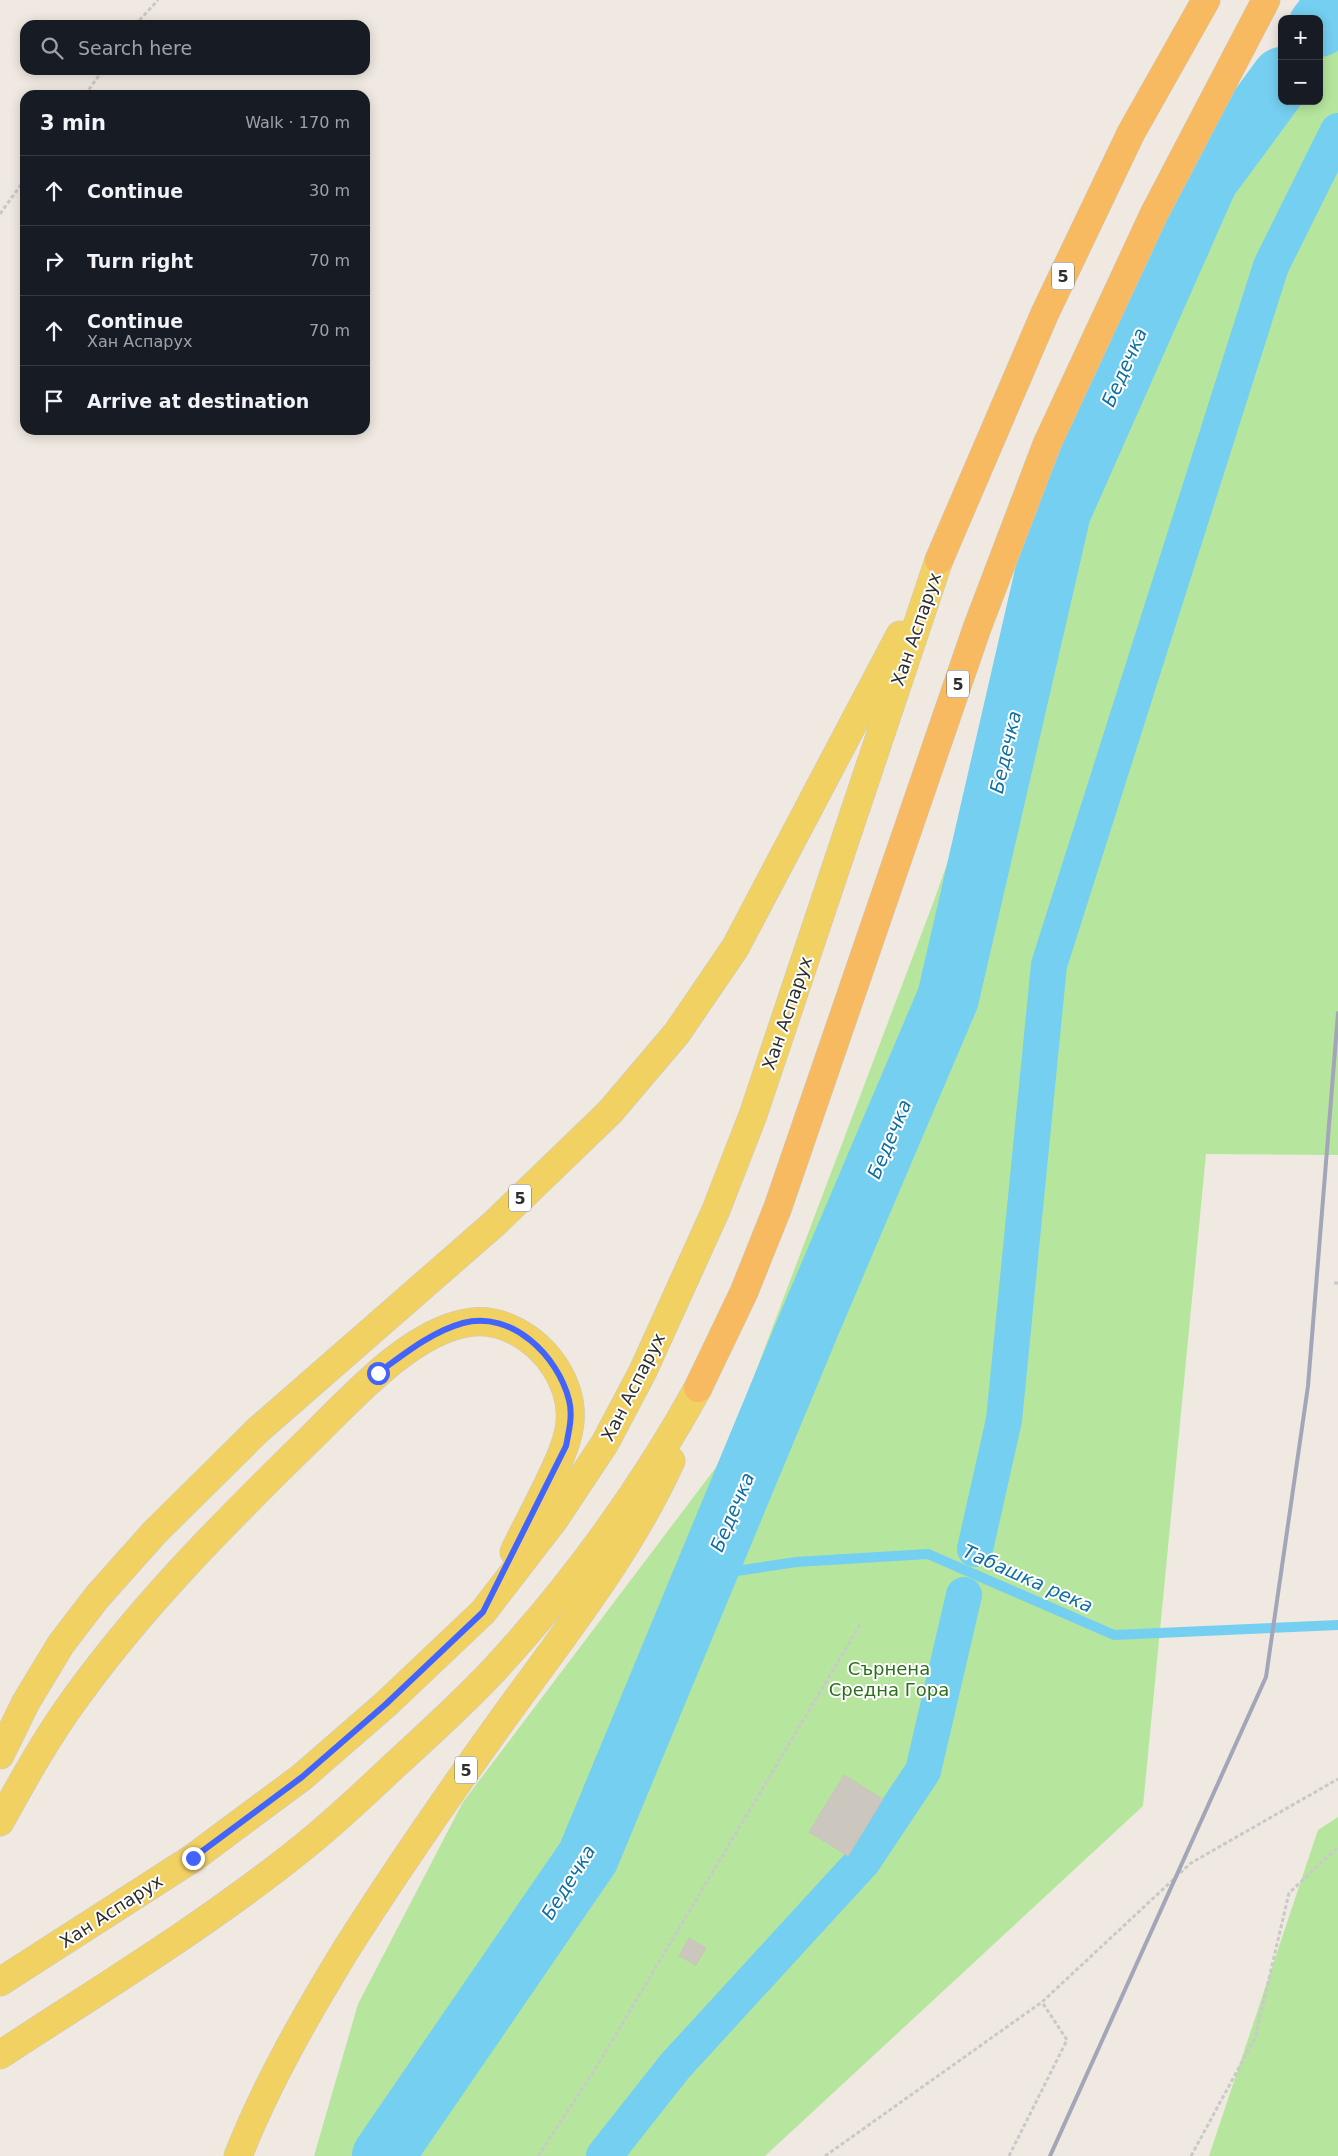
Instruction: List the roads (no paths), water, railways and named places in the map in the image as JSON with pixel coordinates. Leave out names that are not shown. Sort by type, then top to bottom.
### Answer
[{"type":"highway","name":"5","points":[[939,560],[1044,313],[1131,133],[1206,0]]},
{"type":"highway","name":"5","points":[[698,1388],[744,1292],[778,1207],[977,628],[1048,444],[1154,214],[1266,0]]},
{"type":"main road","name":"Хан Аспарух","points":[[0,1982],[193,1858],[302,1777],[386,1704],[483,1612],[554,1520],[605,1443],[643,1371],[716,1210],[753,1115],[939,560]]},
{"type":"main road","name":"5","points":[[0,1755],[26,1702],[61,1644],[97,1597],[154,1533],[258,1430],[495,1223],[610,1112],[677,1032],[735,948],[939,560]]},
{"type":"main road","points":[[0,1822],[27,1772],[66,1711],[121,1638],[217,1530],[378,1373],[440,1331],[480,1320],[500,1324],[519,1332],[537,1345],[561,1377],[569,1402],[571,1422],[566,1446],[483,1612]]},
{"type":"main road","name":"5","points":[[238,2156],[250,2125],[289,2046],[397,1868],[610,1572],[660,1486],[683,1433],[698,1388]]},
{"type":"main road","points":[[0,2055],[217,1911],[297,1853],[436,1727],[493,1672],[564,1588],[641,1481],[681,1420],[698,1388]]},
{"type":"waterway","name":"Бедечка","points":[[1323,21],[1338,1]]},
{"type":"waterway","name":"Бедечка","points":[[383,2156],[588,1857],[810,1322],[948,998],[1060,512],[1207,180],[1278,83]]},
{"type":"waterway","points":[[975,1549],[1004,1420],[1049,965],[1271,266],[1338,131]]},
{"type":"waterway","name":"Табашка река","points":[[704,1576],[796,1562],[928,1554],[1114,1635],[1338,1625]]},
{"type":"waterway","points":[[604,2156],[675,2066],[863,1861],[923,1771],[964,1595]]},
{"type":"railway","points":[[1050,2156],[1266,1677],[1308,1386],[1338,1013]]},
{"type":"park label","name":"Сърнена Средна Гора","points":[[889,1678]]}]
